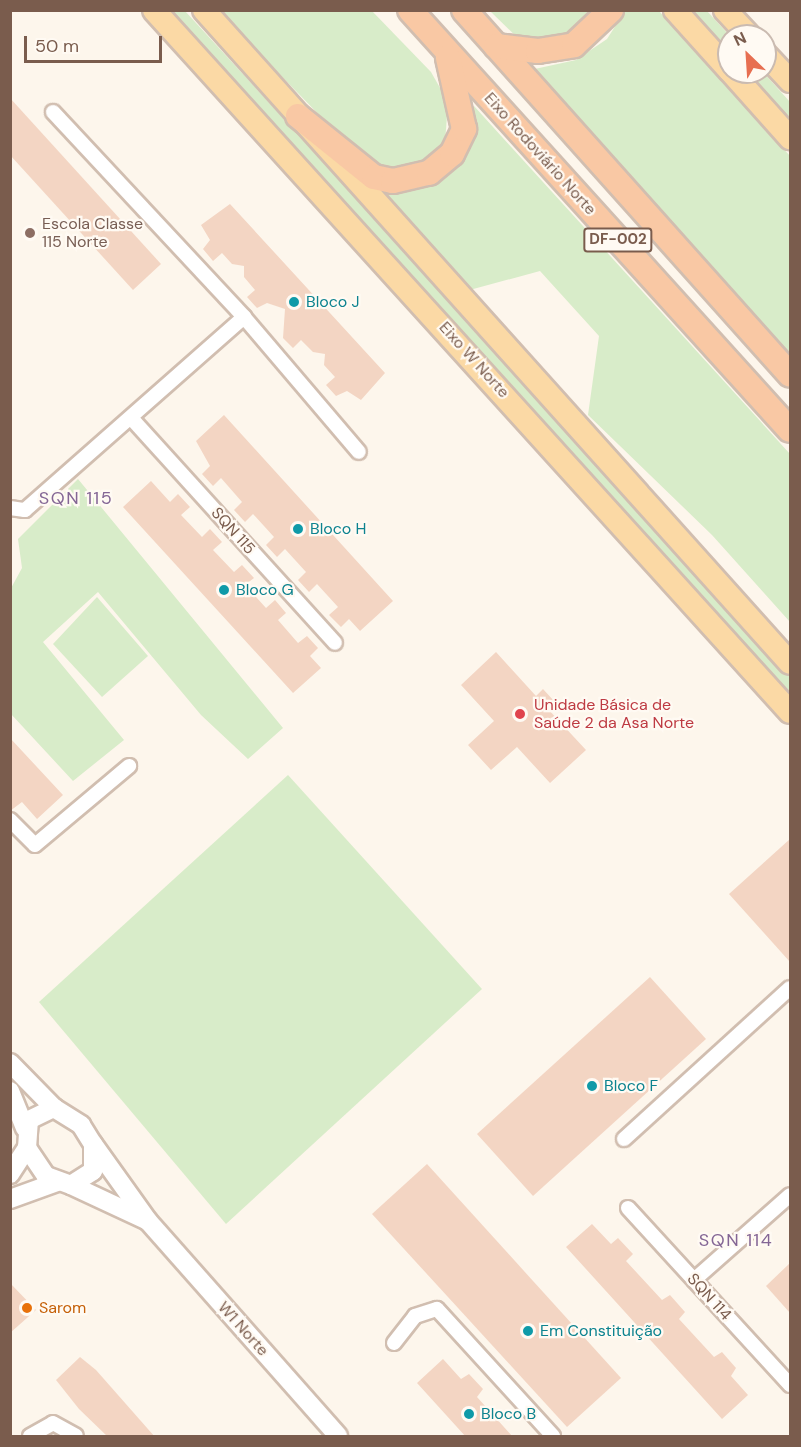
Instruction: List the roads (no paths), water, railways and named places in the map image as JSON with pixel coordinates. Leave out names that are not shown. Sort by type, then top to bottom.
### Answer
[{"type":"highway","name":"Eixo Rodoviário Norte","points":[[410,10],[790,430]]},
{"type":"highway","name":"DF-002","points":[[464,10],[790,375]]},
{"type":"highway","points":[[496,46],[538,51],[574,45],[612,10]]},
{"type":"highway","points":[[298,116],[374,177],[393,181],[429,172],[452,154],[464,129],[446,50]]},
{"type":"main road","name":"Eixo W Norte","points":[[204,10],[790,663]]},
{"type":"main road","points":[[675,10],[717,57]]},
{"type":"main road","points":[[725,10],[737,24]]},
{"type":"main road","name":"Eixo W Norte","points":[[155,14],[790,712]]},
{"type":"main road","points":[[777,67],[790,81]]},
{"type":"main road","points":[[742,84],[790,138]]},
{"type":"street","points":[[53,112],[244,317],[358,452]]},
{"type":"street","points":[[10,508],[26,510],[132,419],[244,317]]},
{"type":"street","name":"SQN 115","points":[[132,419],[335,643]]},
{"type":"street","points":[[10,820],[35,845],[129,766]]},
{"type":"street","points":[[624,1139],[790,988]]},
{"type":"street","points":[[10,1063],[54,1108],[81,1125],[93,1144],[93,1171],[64,1183],[10,1199]]},
{"type":"street","points":[[10,1091],[25,1128],[27,1148],[38,1168],[64,1183]]},
{"type":"street","points":[[25,1128],[40,1110],[54,1108]]},
{"type":"street","name":"W1 Norte","points":[[93,1144],[148,1221],[338,1437]]},
{"type":"street","points":[[10,1174],[27,1148]]},
{"type":"street","name":"W1 Norte","points":[[64,1183],[148,1221]]},
{"type":"street","points":[[694,1280],[790,1195]]},
{"type":"street","name":"SQN 114","points":[[628,1208],[790,1385]]},
{"type":"street","points":[[394,1343],[415,1316],[436,1309],[553,1437]]},
{"type":"street","points":[[30,1437],[53,1423],[76,1437]]},
{"type":"place","name":"Escola Classe 115 Norte","points":[[30,233]]},
{"type":"place","name":"Bloco J","points":[[294,302]]},
{"type":"place","name":"Bloco H","points":[[298,529]]},
{"type":"place","name":"Bloco G","points":[[224,590]]},
{"type":"place","name":"Unidade Básica de Saúde 2 da Asa Norte","points":[[520,714]]},
{"type":"place","name":"Bloco F","points":[[592,1086]]},
{"type":"place","name":"Sarom","points":[[27,1308]]},
{"type":"place","name":"Em Constituição","points":[[528,1331]]},
{"type":"place","name":"Bloco B","points":[[469,1414]]},
{"type":"district","name":"SQN 115","points":[[76,498]]},
{"type":"district","name":"SQN 114","points":[[736,1240]]}]
